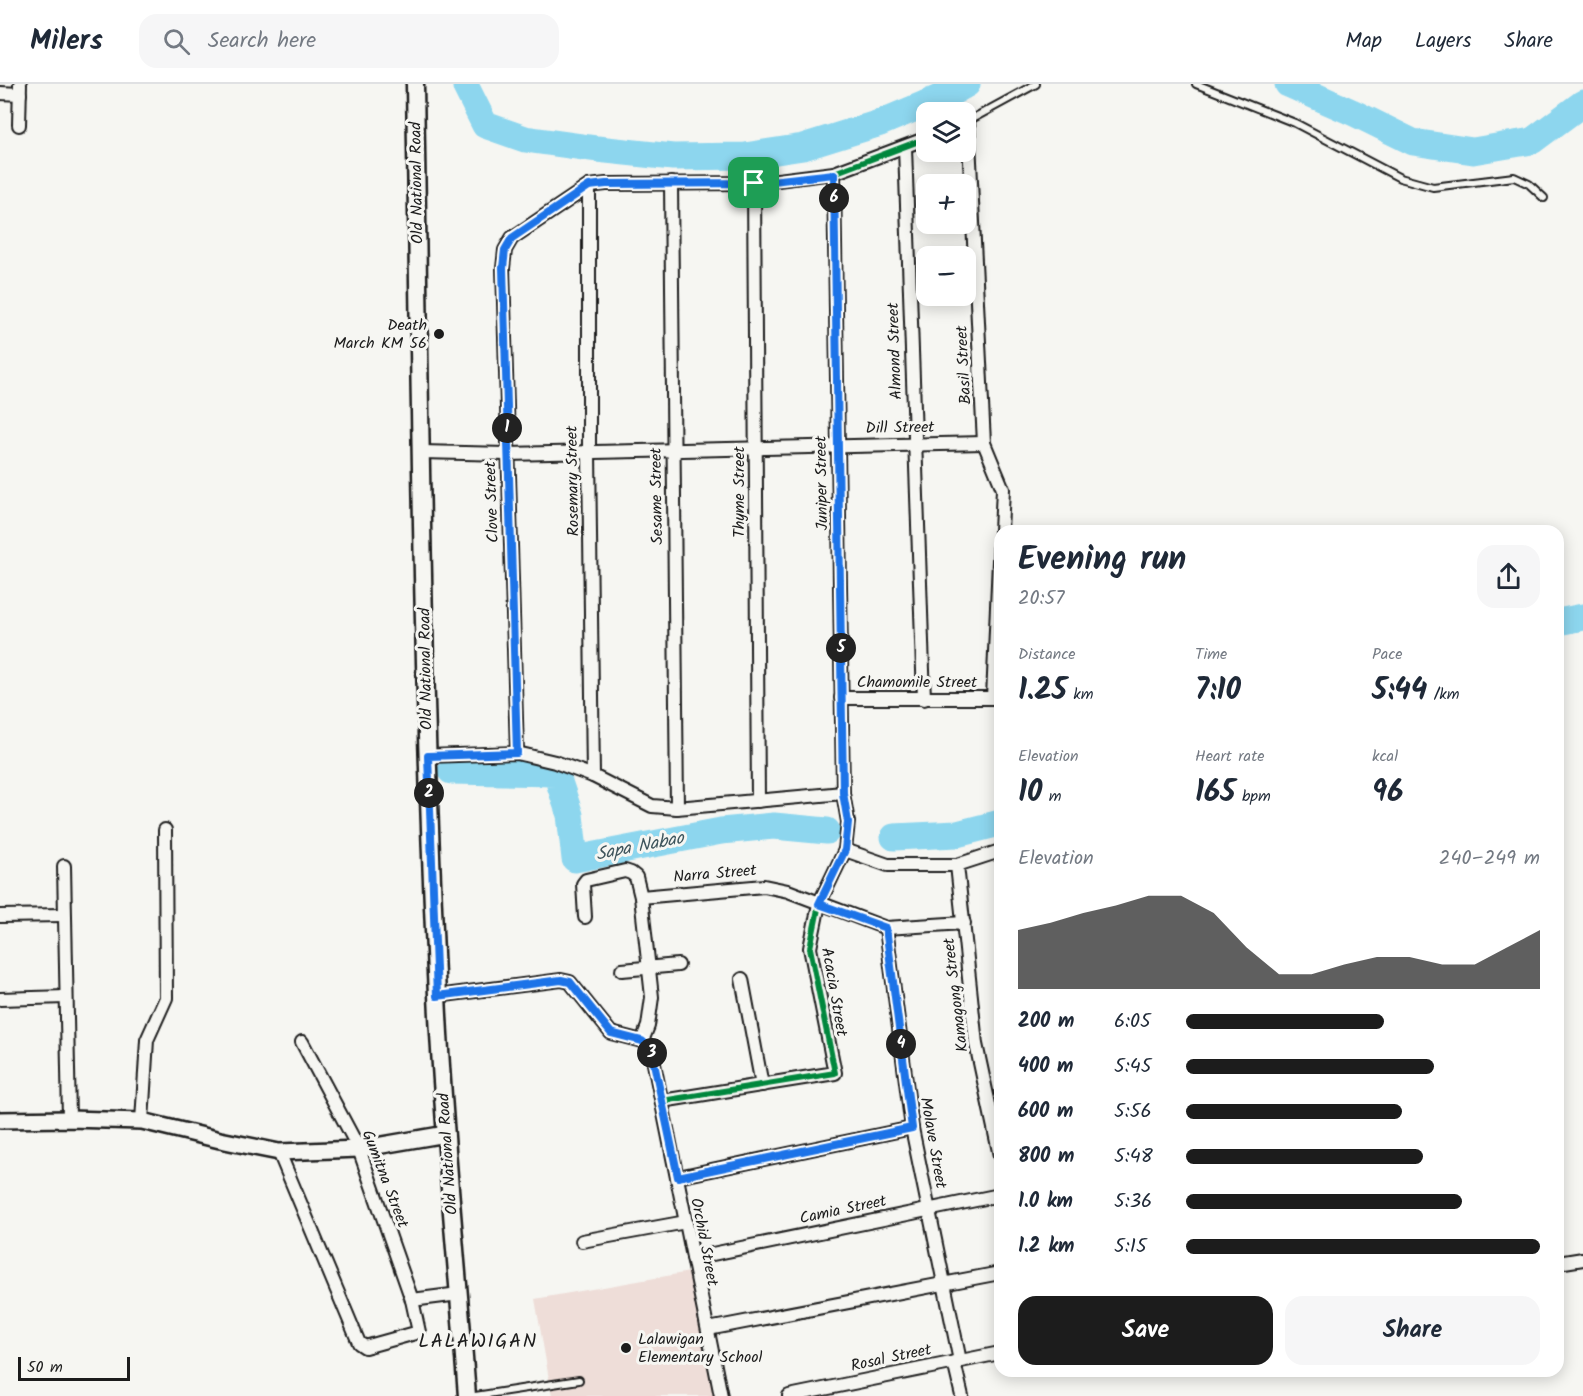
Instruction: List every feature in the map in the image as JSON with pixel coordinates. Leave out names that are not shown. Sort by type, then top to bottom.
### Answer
[{"type":"main road","name":"Old National Road","points":[[415,84],[428,756],[437,996],[467,1396]]},
{"type":"street","points":[[0,93],[20,89],[19,125]]},
{"type":"street","points":[[589,186],[754,183],[834,174],[916,142]]},
{"type":"street","name":"Almond Street","points":[[905,147],[924,699]]},
{"type":"street","name":"Basil Street","points":[[969,162],[984,443],[1003,489],[1001,525]]},
{"type":"street","name":"Juniper Street","points":[[834,174],[843,793],[848,822],[845,850]]},
{"type":"street","name":"Sesame Street","points":[[670,183],[677,808]]},
{"type":"street","name":"Thyme Street","points":[[754,183],[758,801]]},
{"type":"street","name":"Clove Street","points":[[517,753],[507,454],[503,268],[505,250],[512,238],[589,186]]},
{"type":"street","name":"Rosemary Street","points":[[589,186],[589,452],[593,776]]},
{"type":"street","name":"Dill Street","points":[[421,452],[507,454],[984,443]]},
{"type":"street","name":"Chamomile Street","points":[[842,698],[993,698],[994,675]]},
{"type":"street","points":[[428,756],[517,753],[555,762],[593,776],[652,806],[677,808],[843,793]]},
{"type":"street","points":[[142,1121],[147,1040],[166,998],[165,830]]},
{"type":"street","points":[[845,850],[888,865],[957,865],[994,853]]},
{"type":"street","name":"Acacia Street","points":[[762,1085],[835,1072],[810,948],[819,904],[845,850]]},
{"type":"street","name":"Kamagong Street","points":[[957,865],[976,1044],[994,1128]]},
{"type":"street","points":[[64,866],[69,1119]]},
{"type":"street","points":[[437,996],[561,980],[570,982],[611,1033],[642,1041],[648,1026],[652,997],[641,897],[636,877],[625,872],[586,880],[583,884],[585,917]]},
{"type":"street","name":"Narra Street","points":[[641,897],[764,886],[789,891],[886,928],[964,923]]},
{"type":"street","points":[[0,915],[64,915]]},
{"type":"street","name":"Molave Street","points":[[886,928],[912,1128],[944,1284],[962,1396]]},
{"type":"street","points":[[622,970],[678,965]]},
{"type":"street","points":[[662,1101],[762,1085],[742,979]]},
{"type":"street","points":[[0,999],[66,997]]},
{"type":"street","name":"Orchid Street","points":[[642,1041],[651,1049],[721,1396]]},
{"type":"street","name":"Gumitna Street","points":[[279,1152],[359,1343],[365,1347],[419,1332],[412,1300],[359,1149],[302,1042]]},
{"type":"street","points":[[0,1120],[142,1121],[279,1152],[359,1149],[446,1134]]},
{"type":"street","points":[[678,1177],[912,1128]]},
{"type":"street","name":"Camia Street","points":[[693,1258],[994,1196]]},
{"type":"street","points":[[582,1241],[686,1222]]},
{"type":"street","points":[[1564,1262],[1583,1259]]},
{"type":"street","points":[[708,1329],[994,1274]]},
{"type":"street","points":[[412,1300],[459,1294]]},
{"type":"street","name":"Rosal Street","points":[[789,1396],[994,1354]]},
{"type":"lane","points":[[976,117],[1036,84]]},
{"type":"lane","points":[[1196,84],[1295,123],[1400,178],[1433,187],[1514,177],[1529,184],[1544,198]]},
{"type":"lane","points":[[475,1396],[579,1380]]},
{"type":"shaded area","name":"Lalawigan Elementary School","points":[[695,1271],[717,1396],[552,1396],[535,1299]]},
{"type":"waterway","points":[[466,87],[485,125],[525,139],[673,157],[745,156],[803,147],[880,123],[967,84]]},
{"type":"waterway","points":[[1288,84],[1413,142],[1473,151],[1532,141],[1583,103]]},
{"type":"waterway","points":[[1564,621],[1583,617]]},
{"type":"waterway","name":"Sapa Nabao","points":[[451,771],[556,773],[570,815],[575,859],[721,831],[774,826],[827,831]]},
{"type":"waterway","points":[[894,837],[957,834],[994,825]]},
{"type":"cycle path","points":[[517,753],[503,268],[505,250],[512,238],[589,186],[754,183],[834,173],[916,142]]},
{"type":"cycle path","points":[[662,1101],[835,1073],[810,948],[819,904],[845,850],[848,822],[843,793],[834,173]]},
{"type":"place","name":"Death March KM 56","points":[[439,334]]},
{"type":"place","name":"Lalawigan Elementary School","points":[[626,1348]]},
{"type":"district","name":"LALAWIGAN","points":[[478,1342]]},
{"type":"route","points":[[834,174],[843,793],[848,822],[845,850],[819,904],[886,928],[912,1128],[678,1177],[651,1049],[642,1041],[611,1033],[570,982],[561,980],[437,996],[428,756],[517,753],[507,454],[503,268],[505,250],[512,238],[589,186],[754,183],[834,174]]}]
